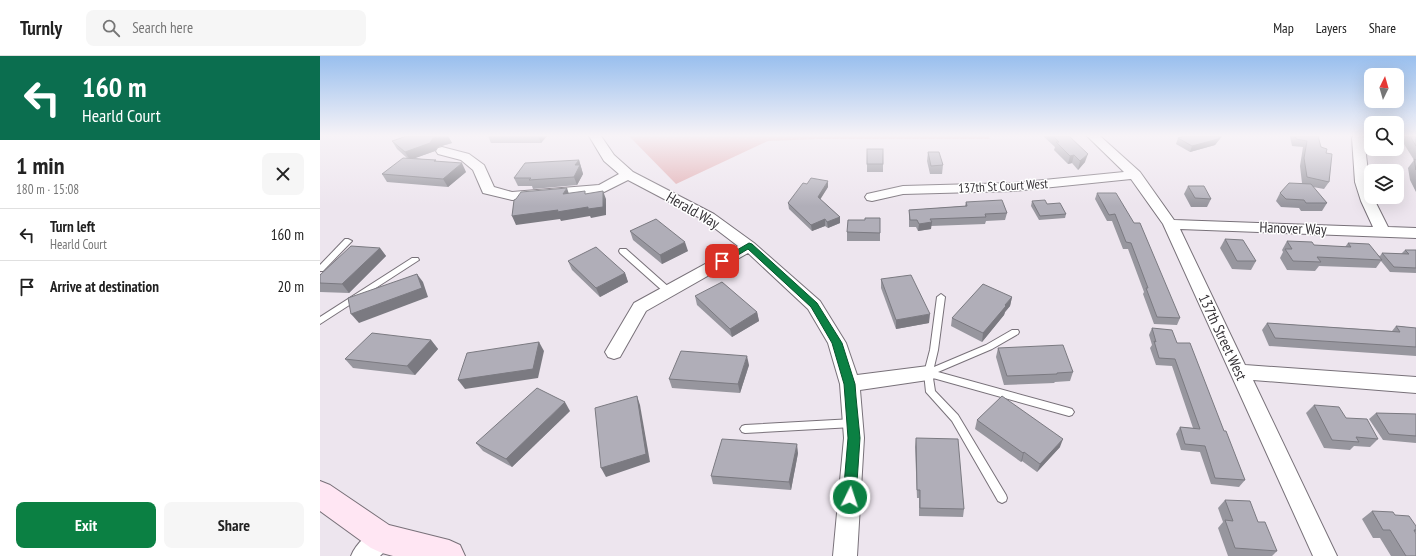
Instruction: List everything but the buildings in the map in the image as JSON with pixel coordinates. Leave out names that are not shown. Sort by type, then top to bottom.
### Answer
[{"type":"street","points":[[468,159],[479,168],[488,190],[512,196],[602,189],[628,175]]},
{"type":"street","name":"Herald Way","points":[[610,159],[628,175],[709,217],[749,246],[814,305],[837,343],[850,384],[854,438],[845,556]]},
{"type":"street","name":"137th Street West","points":[[1120,159],[1135,175],[1170,224],[1325,556]]},
{"type":"street","points":[[1361,159],[1362,180],[1367,200],[1382,231]]},
{"type":"street","name":"137th St Court West","points":[[872,197],[903,190],[1013,186],[1135,175]]},
{"type":"street","name":"Hanover Way","points":[[1170,224],[1416,233]]},
{"type":"street","points":[[614,352],[640,307],[749,246]]},
{"type":"street","points":[[1239,372],[1416,385]]},
{"type":"street","points":[[850,384],[928,373]]},
{"type":"street","points":[[320,494],[372,547],[449,556]]},
{"type":"lane","points":[[320,269],[348,242]]},
{"type":"lane","points":[[623,251],[668,291]]},
{"type":"lane","points":[[320,321],[414,260]]},
{"type":"lane","points":[[941,297],[934,350],[928,373],[931,392],[956,418],[1002,498]]},
{"type":"lane","points":[[928,373],[989,347],[1015,332]]},
{"type":"lane","points":[[928,373],[1069,412]]},
{"type":"lane","points":[[745,429],[853,422]]},
{"type":"shaded area","points":[[652,159],[729,159],[676,184]]},
{"type":"route","points":[[722,261],[749,246],[814,305],[837,343],[850,384],[854,438],[850,497]]}]
